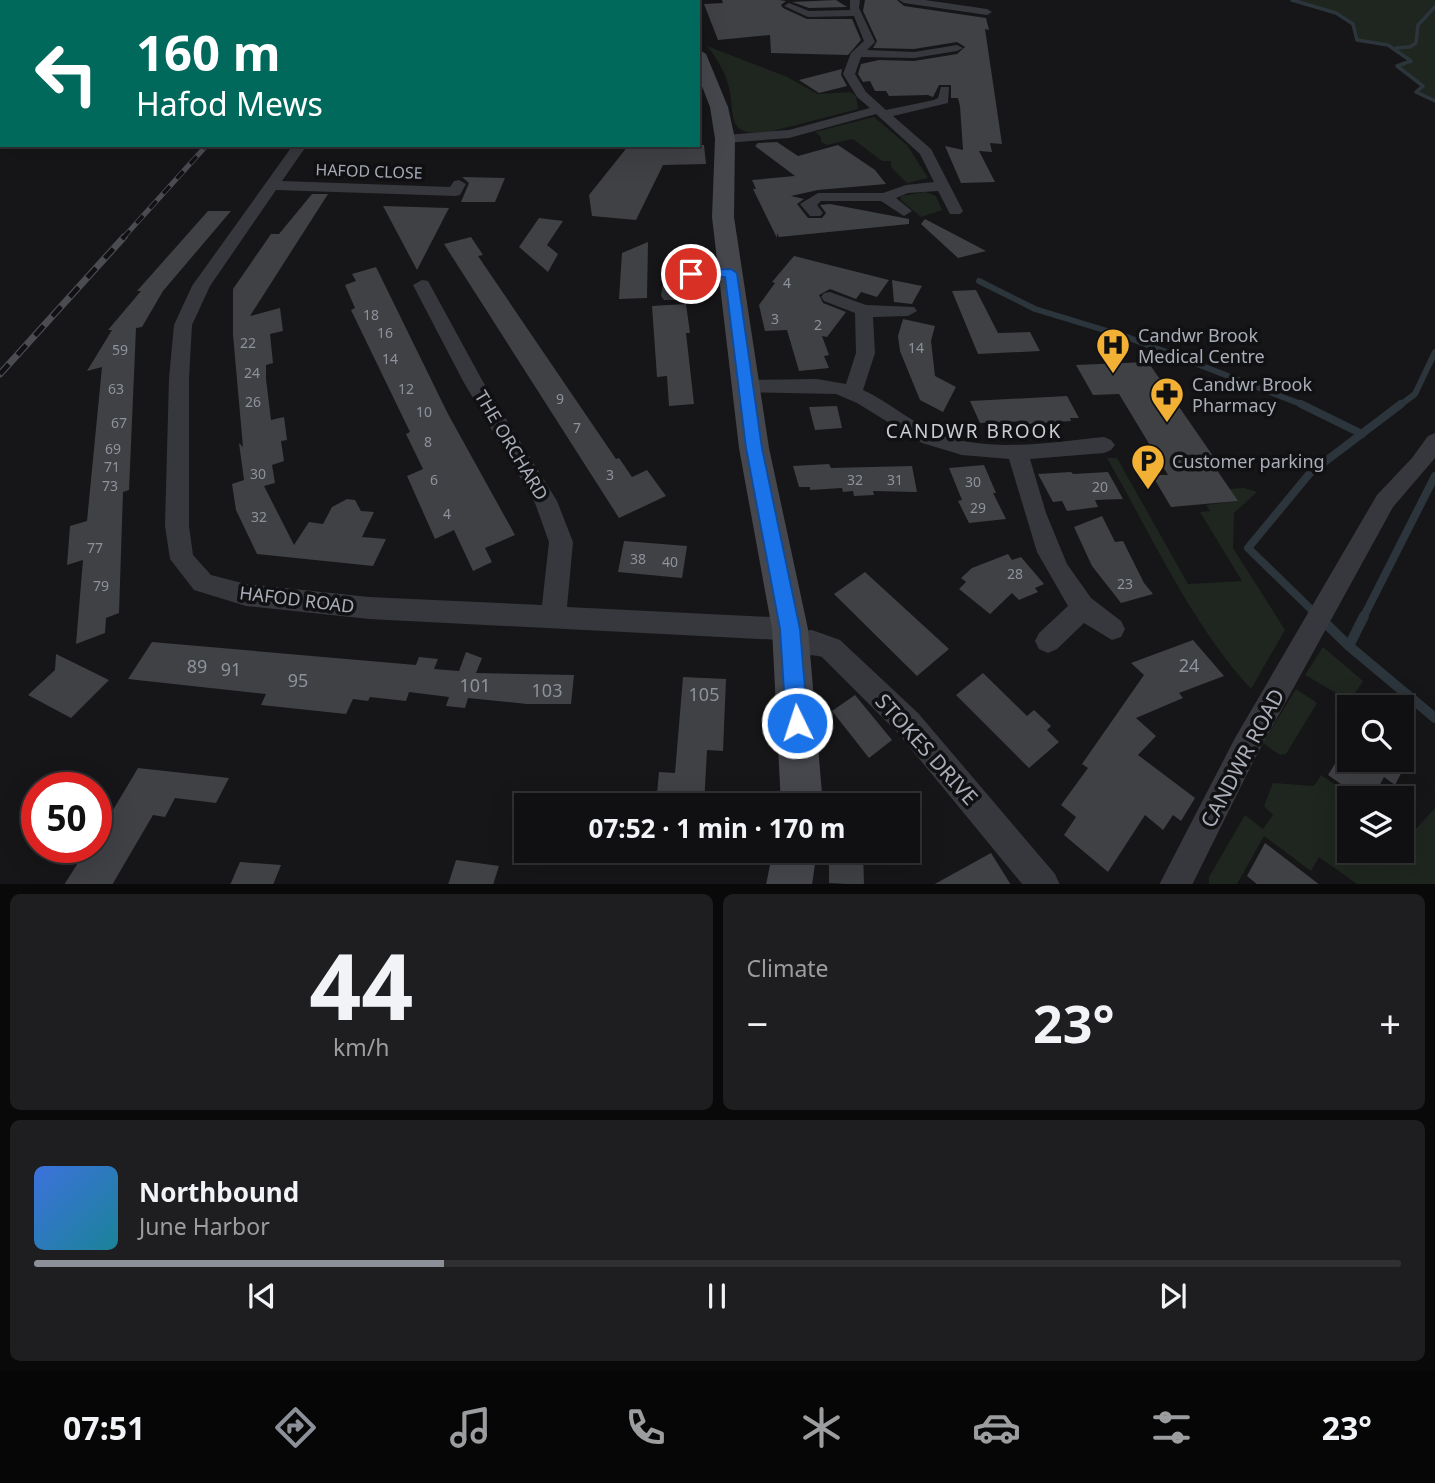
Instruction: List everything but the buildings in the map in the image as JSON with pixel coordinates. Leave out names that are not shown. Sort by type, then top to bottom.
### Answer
[{"type":"main road","points":[[700,59],[719,107],[724,139],[723,217],[754,448],[791,636],[801,793]]},
{"type":"main road","points":[[789,884],[793,863]]},
{"type":"street","points":[[904,0],[964,13],[987,12]]},
{"type":"street","points":[[789,6],[808,14]]},
{"type":"street","points":[[795,20],[808,14],[856,7],[870,42],[858,53],[849,74],[861,94],[926,152],[955,211]]},
{"type":"street","points":[[858,53],[896,56],[957,48]]},
{"type":"street","points":[[928,53],[940,62]]},
{"type":"street","points":[[724,139],[789,134],[881,112],[939,103],[944,100],[946,90]]},
{"type":"street","name":"HAFOD ROAD","points":[[299,147],[201,286],[183,325],[178,378],[177,526],[182,559],[203,583],[246,595],[369,608],[554,616],[791,636]]},
{"type":"street","name":"HAFOD CLOSE","points":[[272,185],[455,192],[459,184]]},
{"type":"street","points":[[815,213],[808,204],[818,197],[885,198],[906,189],[943,186]]},
{"type":"street","points":[[885,198],[904,211]]},
{"type":"street","points":[[670,296],[671,274],[731,273]]},
{"type":"street","name":"THE ORCHARD","points":[[422,285],[473,381],[546,501],[561,542],[554,616]]},
{"type":"street","points":[[830,297],[863,310],[885,313],[908,311]]},
{"type":"street","points":[[851,393],[862,376],[868,353],[863,310]]},
{"type":"street","points":[[746,387],[837,388],[851,393],[940,443],[961,447],[1018,452],[1104,445]]},
{"type":"street","name":"CANDWR ROAD","points":[[1175,884],[1245,748],[1385,501],[1420,464],[1435,441]]},
{"type":"street","points":[[1018,452],[1037,525],[1060,573],[1083,608],[1112,629]]},
{"type":"street","points":[[1048,641],[1083,608]]},
{"type":"street","name":"STOKES DRIVE","points":[[791,636],[831,648],[841,657],[908,723],[1044,884]]},
{"type":"shaded area","points":[[1292,0],[1435,0],[1435,101],[1416,92],[1422,86],[1397,66],[1410,61],[1388,45],[1357,40],[1353,24],[1336,13]]},
{"type":"shaded area","points":[[707,46],[787,77],[818,94],[850,92],[856,96],[858,109],[769,132],[744,131],[737,126],[729,86]]},
{"type":"shaded area","points":[[874,117],[907,145],[928,178],[907,183],[891,167],[891,161],[882,161],[853,139],[827,145],[821,142],[821,137],[815,132]]},
{"type":"shaded area","points":[[925,192],[936,196],[942,210],[921,217],[901,200],[901,196]]},
{"type":"shaded area","points":[[1107,458],[1117,458],[1188,584],[1242,581],[1200,512],[1210,511],[1206,505],[1238,501],[1229,489],[1244,488],[1257,492],[1234,513],[1233,548],[1285,630],[1251,689],[1229,663],[1190,607]]},
{"type":"shaded area","points":[[1323,647],[1363,681],[1354,695],[1340,695],[1305,675]]},
{"type":"shaded area","points":[[1296,689],[1317,703],[1286,754],[1280,755],[1263,743]]},
{"type":"shaded area","points":[[1321,775],[1337,786],[1337,863],[1414,863],[1414,827],[1417,828],[1435,808],[1435,884],[1357,884],[1319,857],[1311,871],[1264,836],[1237,884],[1209,884],[1209,877],[1245,815],[1263,829],[1273,815],[1264,806],[1273,783],[1314,786]]},
{"type":"waterway","name":"CANDWR BROOK","points":[[1292,0],[1336,13],[1353,24],[1357,40],[1388,45],[1411,61],[1397,66],[1423,86],[1416,92],[1435,101]]},
{"type":"waterway","points":[[1396,48],[1410,47],[1416,43],[1418,25],[1435,7]]},
{"type":"waterway","points":[[979,281],[1035,309],[1127,337],[1302,404]]},
{"type":"waterway","points":[[1399,406],[1415,394],[1435,352]]},
{"type":"waterway","points":[[1302,404],[1306,406]]},
{"type":"waterway","points":[[1302,404],[1362,434]]},
{"type":"waterway","points":[[1362,434],[1401,404]]},
{"type":"waterway","points":[[1320,618],[1248,548],[1310,473],[1362,434]]},
{"type":"waterway","points":[[1363,618],[1435,476]]},
{"type":"waterway","points":[[1318,616],[1349,646]]},
{"type":"waterway","points":[[1349,646],[1363,618]]},
{"type":"waterway","points":[[1349,646],[1435,718]]},
{"type":"railway","points":[[123,238],[205,147]]},
{"type":"railway","points":[[0,374],[124,237]]},
{"type":"place","name":"Candwr Brook Medical Centre","points":[[1113,375]]},
{"type":"place","name":"Candwr Brook Pharmacy","points":[[1167,424]]},
{"type":"place","name":"Customer parking","points":[[1148,491]]},
{"type":"district","name":"CANDWR BROOK","points":[[974,431]]},
{"type":"route","points":[[691,274],[731,273],[754,448],[790,629],[797,723]]}]
